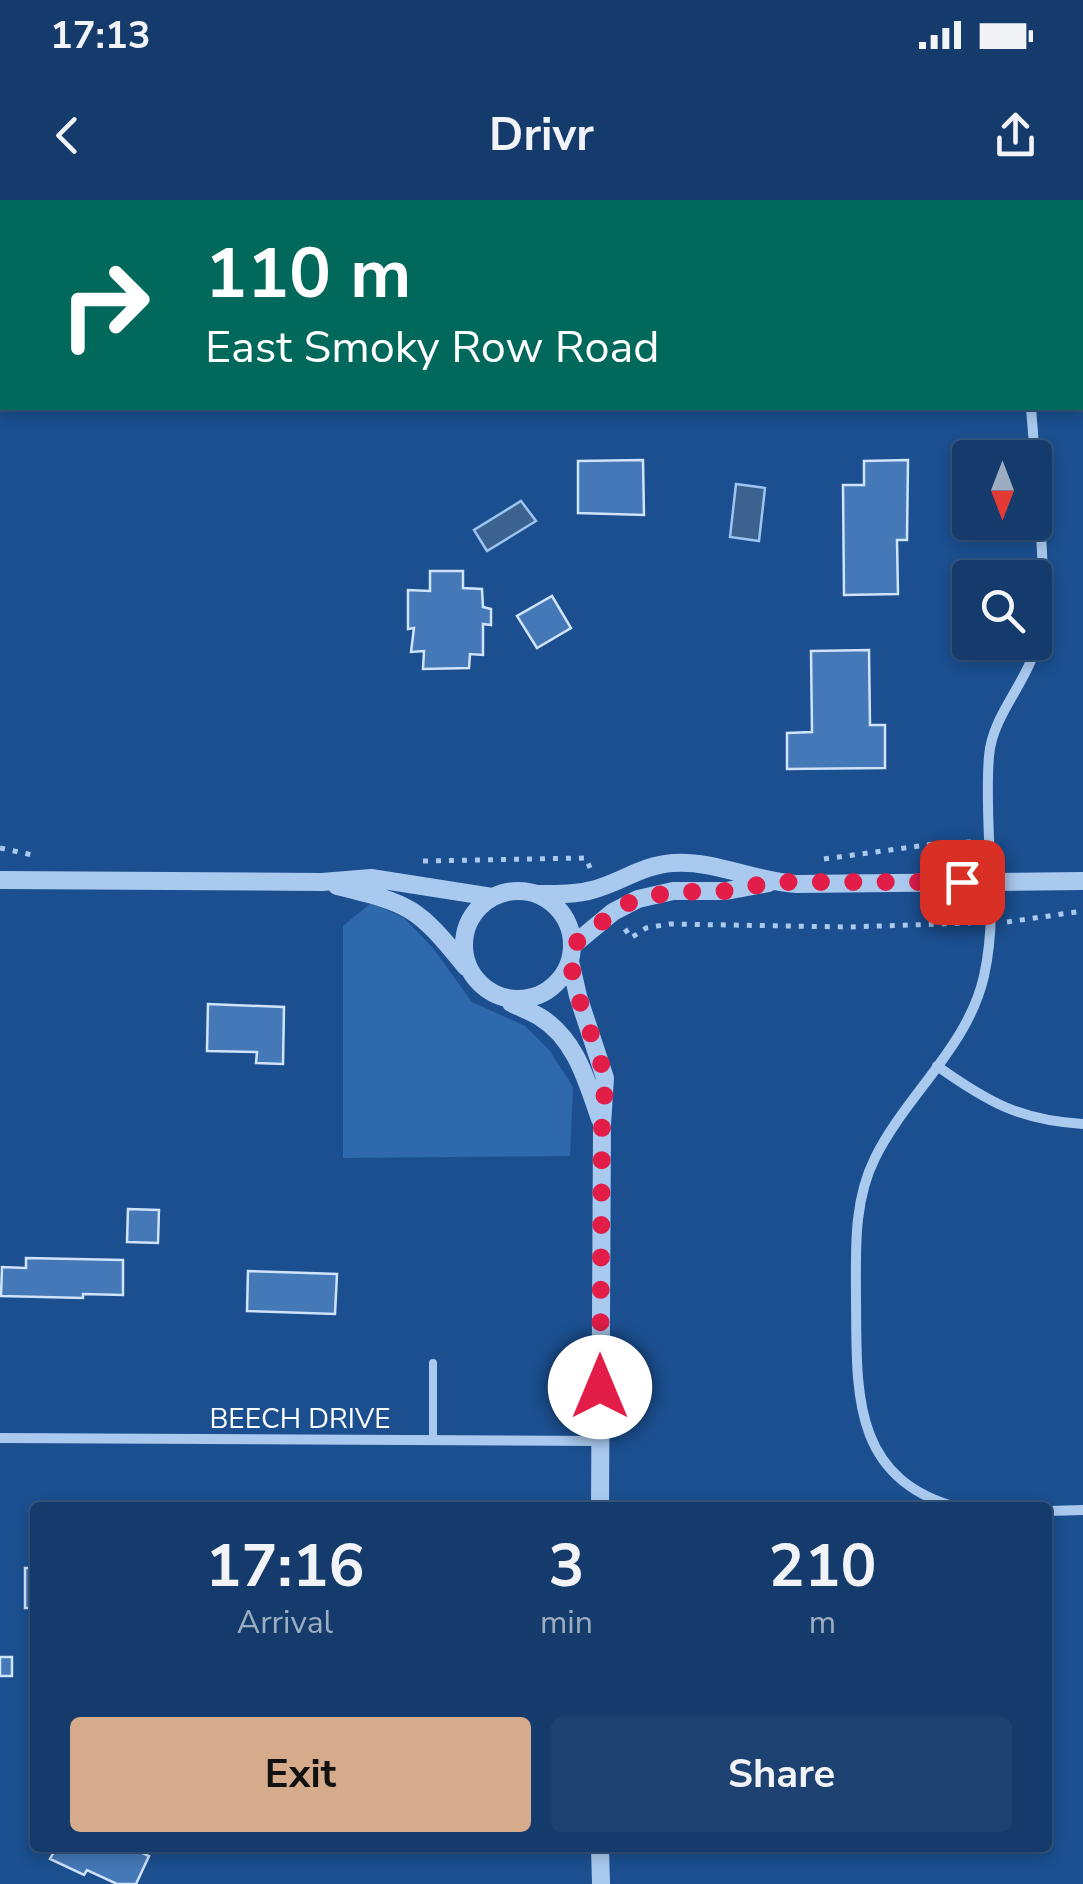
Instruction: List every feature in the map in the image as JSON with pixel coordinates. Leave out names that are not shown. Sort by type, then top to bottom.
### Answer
[{"type":"street","points":[[1031,410],[1033,440]]},
{"type":"street","points":[[939,1502],[902,1480],[881,1456],[866,1428],[857,1394],[856,1252],[862,1188],[875,1157],[962,1030],[983,980],[988,940],[992,738],[1034,652],[1042,600],[1039,540]]},
{"type":"street","points":[[470,972],[463,944],[465,930],[480,906],[514,891],[586,892],[643,868],[676,862],[711,866],[774,882]]},
{"type":"street","points":[[0,880],[322,882],[370,878],[492,898]]},
{"type":"street","points":[[496,996],[526,1000],[540,995],[564,975],[571,954],[613,912],[638,899],[672,892],[726,891],[774,882],[1083,881]]},
{"type":"street","points":[[322,882],[389,899],[416,911],[477,982],[496,996],[537,1015],[568,1043],[602,1124]]},
{"type":"street","points":[[537,894],[549,900],[566,920],[571,954],[606,1078],[602,1124],[600,1502]]},
{"type":"street","points":[[937,1066],[1005,1109],[1083,1124]]},
{"type":"street","name":"BEECH DRIVE","points":[[0,1438],[600,1441]]},
{"type":"street","points":[[1052,1510],[1083,1510]]},
{"type":"street","points":[[600,1852],[600,1884]]},
{"type":"lane","points":[[432,1363],[432,1441]]},
{"type":"path","points":[[810,861],[934,844],[988,842]]},
{"type":"path","points":[[1020,922],[1083,911]]},
{"type":"path","points":[[622,926],[631,938],[646,928],[669,924],[959,924]]},
{"type":"shaded area","points":[[736,484],[765,488],[759,541],[730,537]]},
{"type":"shaded area","points":[[521,501],[536,521],[487,551],[474,530]]},
{"type":"shaded area","points":[[371,903],[404,918],[432,947],[472,1002],[525,1026],[550,1051],[573,1087],[570,1156],[343,1158],[343,926]]},
{"type":"building","points":[[643,460],[644,515],[578,513],[578,461]]},
{"type":"building","points":[[908,460],[907,540],[897,540],[898,594],[844,595],[843,485],[864,485],[864,461]]},
{"type":"building","points":[[430,571],[463,571],[463,588],[482,589],[483,607],[491,609],[491,625],[483,624],[483,655],[470,654],[469,668],[423,669],[424,651],[411,652],[414,628],[408,629],[408,590],[430,591]]},
{"type":"building","points":[[552,596],[571,628],[537,648],[517,616]]},
{"type":"building","points":[[869,650],[870,725],[885,725],[885,768],[787,769],[787,733],[812,732],[811,651]]},
{"type":"building","points":[[208,1004],[284,1007],[283,1064],[256,1063],[257,1052],[207,1051]]},
{"type":"building","points":[[128,1209],[159,1210],[158,1243],[127,1242]]},
{"type":"building","points":[[26,1258],[123,1260],[123,1295],[1,1296],[2,1267],[26,1268]]},
{"type":"building","points":[[248,1271],[337,1274],[335,1314],[247,1311]]},
{"type":"building","points":[[25,1568],[30,1568],[30,1608],[25,1608]]},
{"type":"building","points":[[0,1657],[12,1657],[12,1676],[0,1676]]},
{"type":"building","points":[[54,1852],[140,1852],[149,1856],[136,1884],[117,1884],[87,1870],[84,1875],[50,1859]]},
{"type":"route","points":[[600,1387],[602,1124],[606,1078],[578,996],[570,961],[572,946],[622,906],[672,892],[726,891],[774,882],[962,882]]}]
